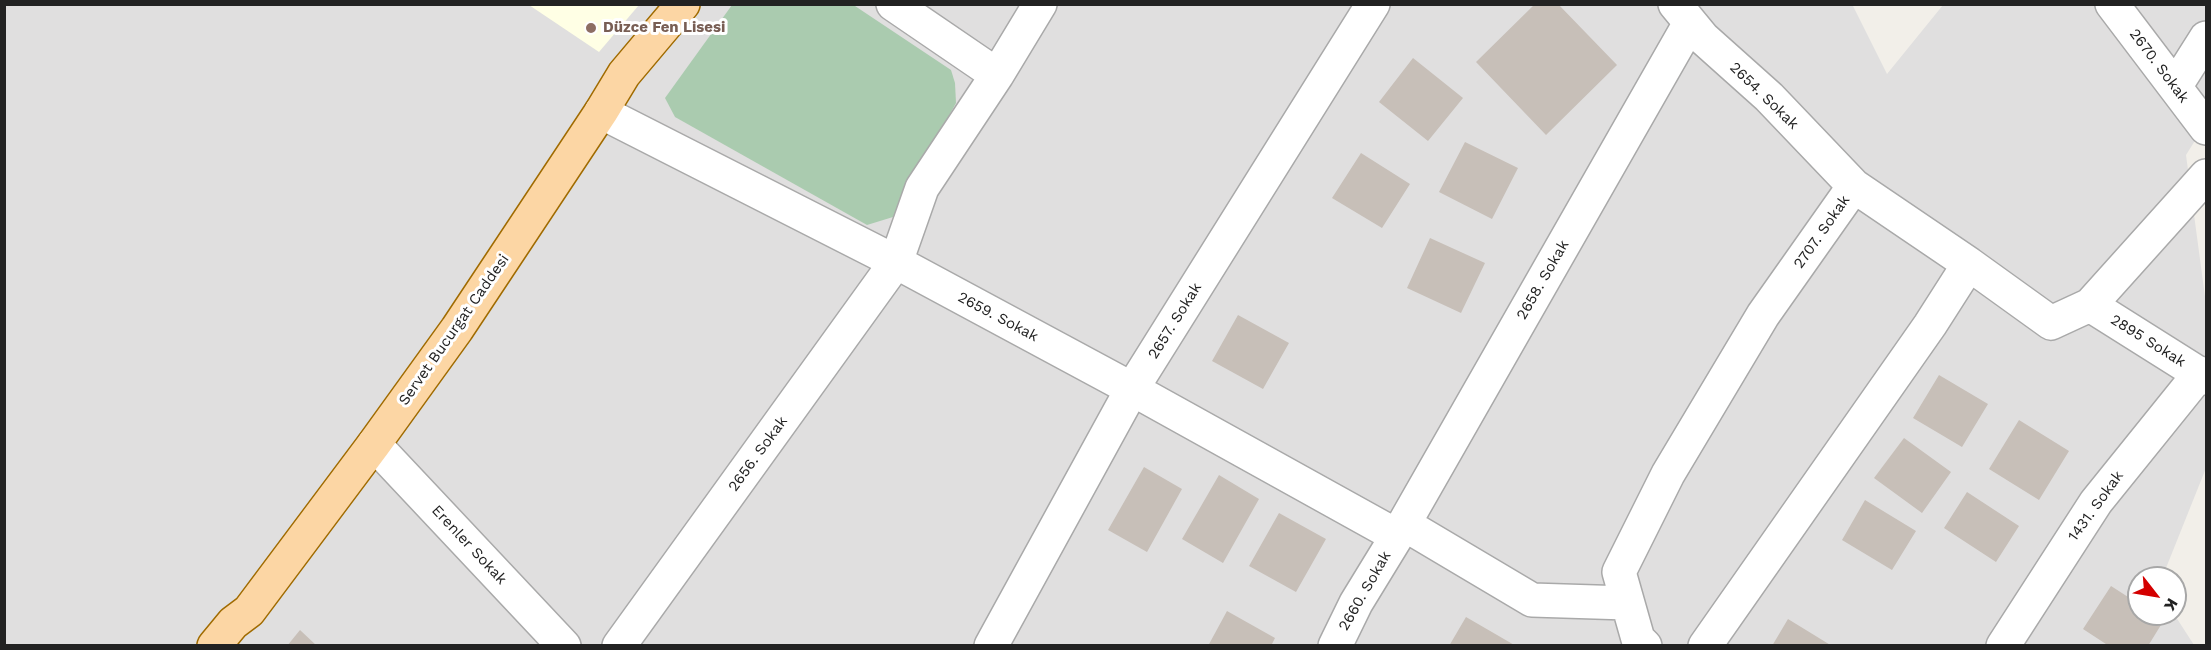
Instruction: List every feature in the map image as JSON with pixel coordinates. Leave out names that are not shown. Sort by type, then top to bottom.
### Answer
[{"type":"main road","name":"Servet Bucurgat Caddesi","points":[[214,645],[233,622],[249,611],[374,444],[457,329],[624,74],[683,4]]},
{"type":"street","points":[[893,4],[997,75]]},
{"type":"street","points":[[896,262],[922,188],[997,75],[1040,4]]},
{"type":"street","name":"2657. Sokak","points":[[991,645],[1132,389],[1373,4]]},
{"type":"street","name":"2670. Sokak","points":[[2112,4],[2206,128]]},
{"type":"street","name":"2654. Sokak","points":[[1682,14],[1703,38],[1769,98],[1854,186]]},
{"type":"street","name":"2658. Sokak","points":[[1400,530],[1682,14]]},
{"type":"street","points":[[2175,87],[2206,38]]},
{"type":"street","name":"2659. Sokak","points":[[601,112],[896,262],[1533,600],[1627,603]]},
{"type":"street","name":"2707. Sokak","points":[[1639,643],[1619,572],[1668,474],[1763,315],[1854,186],[2052,323],[2090,305],[2206,176]]},
{"type":"street","name":"2656. Sokak","points":[[619,645],[896,262]]},
{"type":"street","points":[[1705,645],[1930,325],[1969,264]]},
{"type":"street","name":"2895 Sokak","points":[[2090,305],[2203,375]]},
{"type":"street","name":"1431. Sokak","points":[[2003,645],[2096,502],[2203,375]]},
{"type":"street","name":"Erenler Sokak","points":[[374,444],[564,645]]},
{"type":"street","name":"2660. Sokak","points":[[1335,645],[1356,603],[1400,530]]},
{"type":"shaded area","points":[[852,4],[951,70],[955,83],[956,103],[893,217],[867,225],[675,117],[665,98],[732,5]]},
{"type":"shaded area","points":[[1852,4],[1887,74],[1943,5],[2206,5],[2206,123],[2186,155],[2206,304],[2206,468],[2167,566],[2127,566],[2127,626],[2182,626],[2194,645],[5,645],[4,5]]},
{"type":"shaded area","name":"Düzce Fen Lisesi","points":[[529,5],[639,5],[599,52]]},
{"type":"building","points":[[1535,4],[1558,4],[1617,65],[1546,135],[1476,62]]},
{"type":"building","points":[[1413,58],[1463,98],[1428,141],[1379,102]]},
{"type":"building","points":[[1465,142],[1518,168],[1492,219],[1439,192]]},
{"type":"building","points":[[1361,153],[1410,184],[1382,228],[1332,198]]},
{"type":"building","points":[[1430,238],[1485,263],[1461,313],[1407,288]]},
{"type":"building","points":[[1238,315],[1289,343],[1263,389],[1212,361]]},
{"type":"building","points":[[1939,375],[1988,404],[1962,447],[1913,418]]},
{"type":"building","points":[[2019,420],[2069,451],[2039,500],[1989,469]]},
{"type":"building","points":[[1904,438],[1951,472],[1922,513],[1874,478]]},
{"type":"building","points":[[1144,467],[1182,489],[1147,552],[1108,530]]},
{"type":"building","points":[[1219,475],[1259,499],[1223,563],[1182,539]]},
{"type":"building","points":[[1967,492],[2019,526],[1996,562],[1944,528]]},
{"type":"building","points":[[1865,500],[1916,531],[1892,570],[1842,540]]},
{"type":"building","points":[[1279,513],[1326,539],[1296,592],[1249,566]]},
{"type":"building","points":[[2111,586],[2127,596],[2127,626],[2160,626],[2148,646],[2109,646],[2083,629]]},
{"type":"building","points":[[1227,611],[1275,638],[1271,646],[1208,646]]},
{"type":"building","points":[[1466,617],[1516,646],[1449,646]]},
{"type":"building","points":[[1788,619],[1832,646],[1772,646]]},
{"type":"building","points":[[300,630],[317,646],[287,646]]},
{"type":"place","name":"Düzce Fen Lisesi","points":[[591,28]]}]
